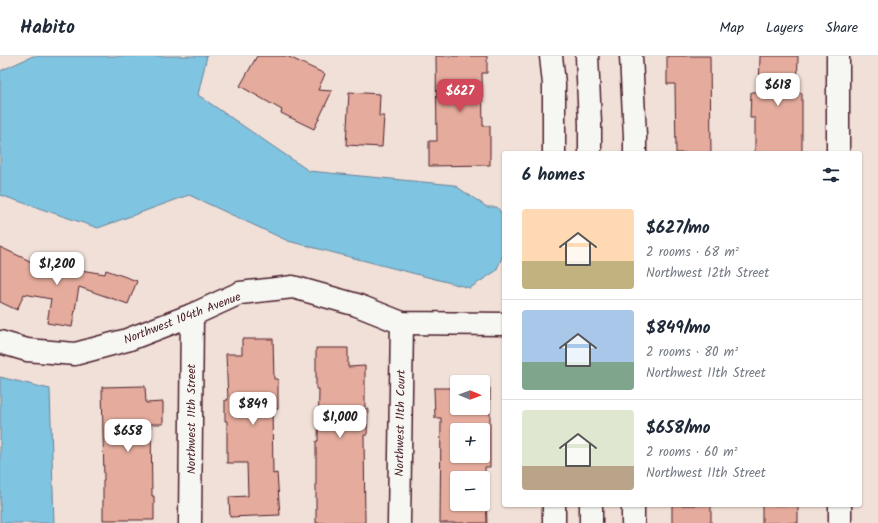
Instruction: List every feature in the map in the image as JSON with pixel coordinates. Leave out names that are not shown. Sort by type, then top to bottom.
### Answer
[{"type":"street","points":[[551,56],[554,84],[554,151]]},
{"type":"street","points":[[587,56],[590,151]]},
{"type":"street","points":[[631,56],[635,151]]},
{"type":"street","points":[[838,56],[838,151]]},
{"type":"street","name":"Northwest 104th Avenue","points":[[0,342],[27,350],[75,354],[127,340],[192,315],[240,293],[293,287],[357,305],[402,323],[502,324]]},
{"type":"street","name":"Northwest 11th Street","points":[[190,523],[192,315]]},
{"type":"street","name":"Northwest 11th Court","points":[[399,523],[402,323]]},
{"type":"street","points":[[554,507],[554,523]]},
{"type":"street","points":[[591,507],[591,523]]},
{"type":"street","points":[[633,507],[633,523]]},
{"type":"street","points":[[840,507],[840,523]]},
{"type":"water","points":[[33,56],[207,56],[198,95],[309,171],[454,185],[487,207],[497,207],[502,214],[502,258],[496,271],[470,288],[288,241],[189,195],[98,228],[0,195],[0,71]]},
{"type":"water","points":[[0,377],[50,389],[54,523],[0,523]]},
{"type":"building","points":[[257,56],[287,56],[325,74],[318,90],[332,91],[314,129],[281,113],[282,110],[240,86]]},
{"type":"building","points":[[436,56],[487,56],[487,73],[482,73],[483,126],[490,126],[490,165],[429,166],[429,141],[437,141]]},
{"type":"building","points":[[667,56],[710,56],[711,151],[676,151],[675,84],[667,84]]},
{"type":"building","points":[[760,56],[798,56],[797,93],[802,93],[802,151],[755,151],[755,118],[750,118],[751,92],[759,92]]},
{"type":"building","points":[[349,92],[380,94],[379,116],[384,116],[382,147],[346,145]]},
{"type":"building","points":[[0,247],[32,262],[105,274],[106,270],[137,281],[128,304],[79,287],[72,327],[47,323],[51,299],[24,294],[17,310],[0,302]]},
{"type":"building","points":[[242,339],[273,339],[274,379],[278,379],[278,409],[272,409],[273,474],[277,473],[280,515],[230,517],[229,497],[248,496],[247,463],[227,463],[227,421],[225,421],[225,400],[228,400],[226,354],[242,354]]},
{"type":"building","points":[[316,348],[348,348],[348,367],[365,366],[365,409],[368,409],[367,435],[364,435],[365,523],[316,523],[316,441],[318,441],[319,389],[316,389]]},
{"type":"building","points":[[145,386],[146,403],[163,402],[163,424],[151,424],[152,496],[154,496],[154,520],[103,520],[104,480],[102,387]]},
{"type":"building","points":[[434,388],[450,388],[450,415],[490,415],[490,423],[450,423],[450,463],[490,463],[490,467],[485,467],[485,471],[450,471],[450,511],[487,511],[487,523],[440,523],[441,418],[435,418]]},
{"type":"building","points":[[672,507],[711,507],[711,523],[672,523]]},
{"type":"building","points":[[762,507],[798,507],[798,523],[762,523]]}]
